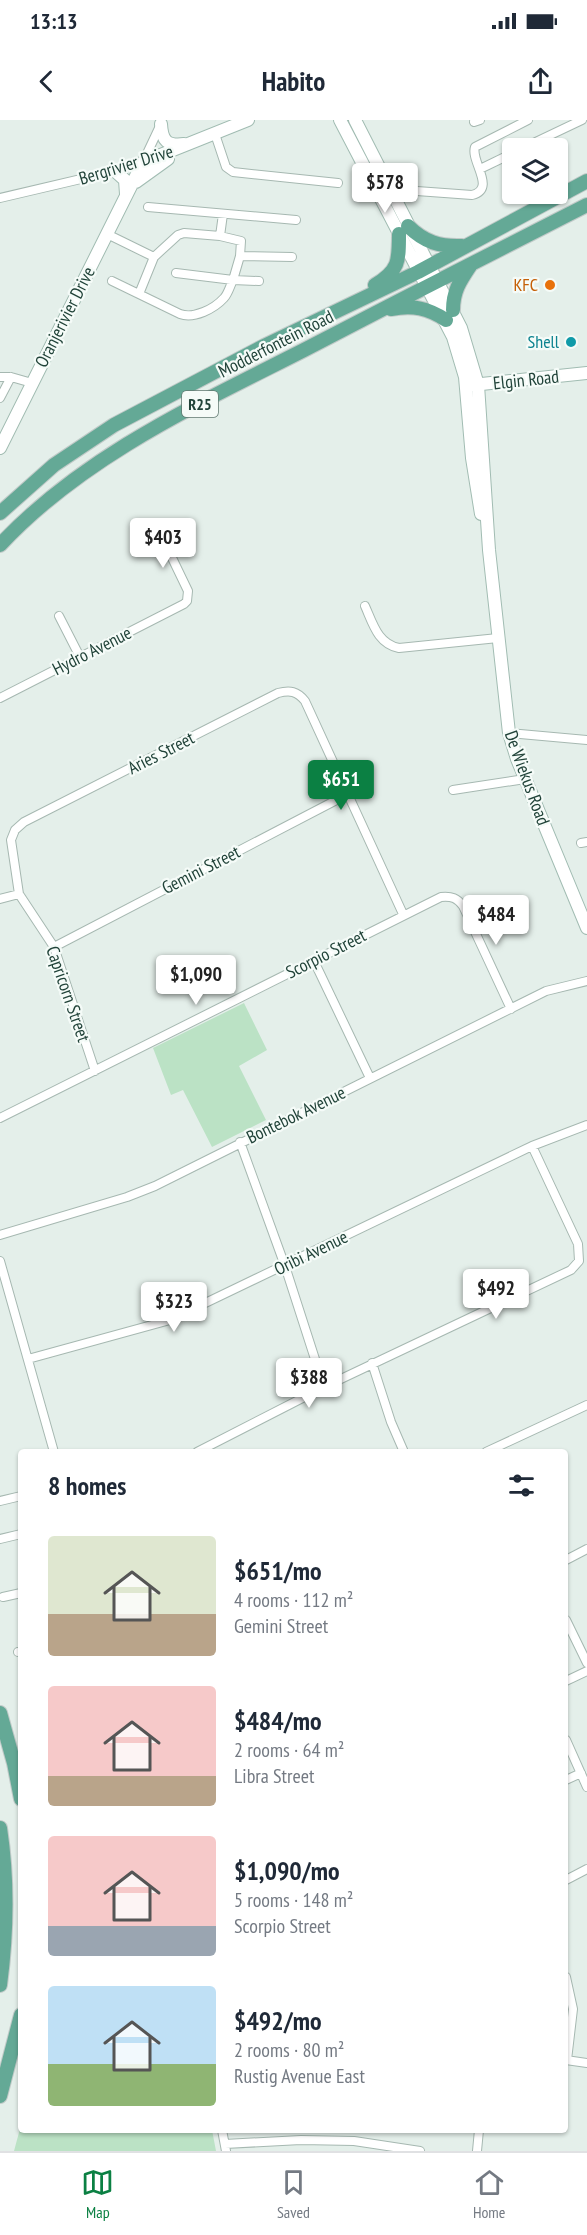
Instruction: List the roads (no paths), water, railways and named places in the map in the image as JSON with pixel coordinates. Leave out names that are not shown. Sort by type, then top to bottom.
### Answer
[{"type":"main road","name":"Modderfontein Road","points":[[0,513],[54,465],[114,425],[282,338],[423,269],[587,182]]},
{"type":"main road","name":"Modderfontein Road","points":[[0,545],[44,503],[125,445],[234,386],[587,205]]},
{"type":"main road","points":[[282,338],[392,274],[398,260],[403,230],[437,245],[466,245]]},
{"type":"main road","points":[[379,311],[415,307],[449,315],[458,283],[473,262]]},
{"type":"main road","points":[[0,1713],[18,1784]]},
{"type":"main road","points":[[0,1828],[5,1864],[6,1915],[0,1985]]},
{"type":"main road","points":[[0,2096],[18,2027]]},
{"type":"street","name":"Bergrivier Drive","points":[[0,198],[115,171],[248,120]]},
{"type":"street","points":[[340,120],[403,230]]},
{"type":"street","points":[[355,120],[389,189],[403,230]]},
{"type":"street","points":[[544,138],[582,120]]},
{"type":"street","points":[[389,189],[477,194],[483,185],[480,169],[473,153],[475,147],[523,121]]},
{"type":"street","points":[[162,122],[161,135],[168,144],[198,141]]},
{"type":"street","points":[[143,162],[162,122]]},
{"type":"street","points":[[215,134],[226,166],[233,172],[338,183]]},
{"type":"street","points":[[115,171],[125,180],[128,191],[152,168],[198,141]]},
{"type":"street","points":[[480,169],[502,158]]},
{"type":"street","name":"Oranjerivier Drive","points":[[0,448],[143,162]]},
{"type":"street","points":[[148,207],[296,220]]},
{"type":"street","points":[[220,236],[223,214]]},
{"type":"street","name":"De Wiekus Road","points":[[403,230],[449,315],[459,357],[472,390],[478,496],[489,550],[509,734],[525,779],[587,928]]},
{"type":"street","points":[[112,281],[180,314],[190,317],[224,299],[233,280],[240,256],[240,241],[220,236],[184,233],[178,235],[154,257],[139,294]]},
{"type":"street","points":[[107,234],[154,257]]},
{"type":"street","points":[[240,256],[292,257]]},
{"type":"street","points":[[176,273],[259,281]]},
{"type":"street","name":"Elgin Road","points":[[472,390],[587,373]]},
{"type":"street","points":[[0,377],[11,377],[32,383]]},
{"type":"street","points":[[0,398],[11,377]]},
{"type":"street","name":"Elgin Road","points":[[472,390],[587,380]]},
{"type":"street","name":"Hydro Avenue","points":[[0,698],[184,604],[187,601],[188,591],[162,537]]},
{"type":"street","points":[[365,606],[376,631],[390,646],[399,648],[498,638]]},
{"type":"street","points":[[59,616],[80,657]]},
{"type":"street","name":"Aries Street","points":[[24,822],[278,693],[293,691],[300,694],[305,701],[348,794]]},
{"type":"street","points":[[509,734],[587,740]]},
{"type":"street","points":[[453,790],[525,779]]},
{"type":"street","points":[[348,794],[402,914]]},
{"type":"street","name":"Gemini Street","points":[[54,946],[348,794]]},
{"type":"street","name":"Capricorn Street","points":[[24,822],[15,830],[11,840],[20,894],[54,946],[95,1071]]},
{"type":"street","points":[[0,899],[20,894]]},
{"type":"street","name":"Scorpio Street","points":[[0,1118],[314,961],[402,914],[441,897],[449,896],[458,899],[463,906],[511,1009]]},
{"type":"street","points":[[314,961],[370,1078]]},
{"type":"street","name":"Bontebok Avenue","points":[[0,1235],[142,1191],[546,991],[558,986],[587,981]]},
{"type":"street","name":"Oribi Avenue","points":[[28,1359],[170,1320],[532,1146],[587,1125]]},
{"type":"street","points":[[240,1142],[285,1266],[324,1387]]},
{"type":"street","points":[[203,1449],[324,1387],[576,1266],[579,1257],[578,1244],[532,1146]]},
{"type":"street","points":[[0,1261],[53,1449]]},
{"type":"street","points":[[372,1364],[391,1422],[403,1449]]},
{"type":"street","points":[[492,1449],[587,1405]]},
{"type":"street","points":[[0,1501],[18,1497]]},
{"type":"street","points":[[0,1539],[18,1535]]},
{"type":"street","points":[[568,1559],[587,1549]]},
{"type":"street","points":[[3,1597],[18,1594]]},
{"type":"street","points":[[568,1624],[587,1663]]},
{"type":"street","points":[[568,1681],[587,1671]]},
{"type":"street","points":[[568,1744],[587,1787]]},
{"type":"street","points":[[568,1779],[581,1773]]},
{"type":"street","points":[[568,1879],[587,1869]]},
{"type":"street","points":[[568,1986],[573,2009],[568,2045]]},
{"type":"street","points":[[568,2060],[587,2063]]},
{"type":"street","points":[[477,2151],[479,2133]]},
{"type":"street","points":[[225,2147],[334,2140],[420,2151]]},
{"type":"place","name":"KFC","points":[[550,285]]},
{"type":"place","name":"Shell","points":[[571,342]]}]
